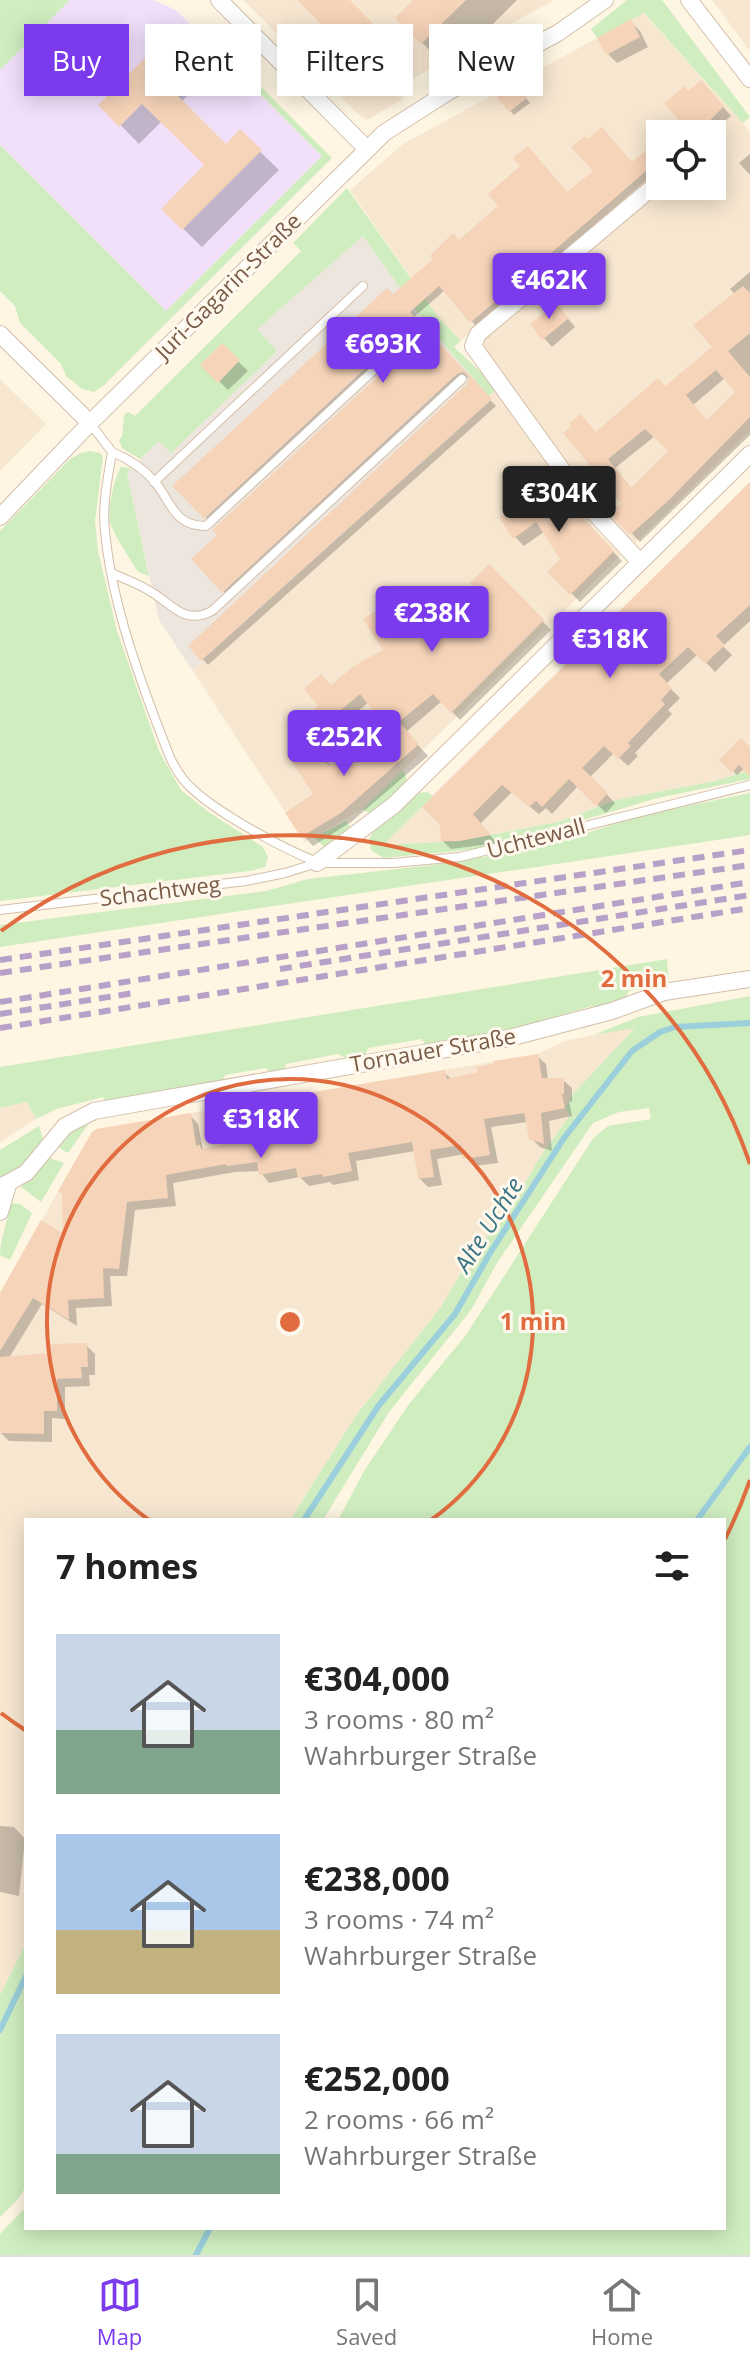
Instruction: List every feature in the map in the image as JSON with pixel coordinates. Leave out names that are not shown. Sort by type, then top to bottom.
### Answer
[{"type":"street","points":[[219,0],[366,148]]},
{"type":"street","name":"Juri-Gagarin-Straße","points":[[0,517],[366,148],[415,112],[558,33],[605,0]]},
{"type":"street","points":[[689,0],[750,79]]},
{"type":"street","points":[[639,561],[588,506],[473,346],[478,334],[646,193]]},
{"type":"street","points":[[0,334],[90,423]]},
{"type":"street","points":[[317,863],[394,805],[750,454]]},
{"type":"street","name":"Tornauer Straße","points":[[4,1186],[26,1173],[65,1126],[94,1111],[471,1045],[612,1011],[664,992],[750,979]]},
{"type":"street","points":[[0,1212],[4,1186]]},
{"type":"lane","points":[[154,482],[363,286]]},
{"type":"lane","points":[[90,423],[112,452],[133,462],[154,482],[181,520],[192,526],[206,526],[417,330]]},
{"type":"lane","points":[[112,573],[149,590],[185,615],[199,617],[212,611],[462,379]]},
{"type":"lane","points":[[112,452],[104,518],[112,573],[151,709],[170,757],[183,780],[200,796],[290,851],[317,863]]},
{"type":"lane","name":"Uchtewall","points":[[317,863],[393,863],[460,857],[750,785]]},
{"type":"lane","name":"Schachtweg","points":[[0,910],[246,881],[317,863]]},
{"type":"shaded area","points":[[70,0],[153,0],[176,10],[190,24],[145,24],[145,96],[261,95],[322,156],[166,311],[0,145],[0,70],[24,46],[24,96],[129,96],[129,24],[46,24]]},
{"type":"shaded area","points":[[243,0],[554,0],[511,24],[429,24],[429,70],[413,79],[413,24],[277,24],[277,34]]},
{"type":"shaded area","points":[[712,0],[750,0],[750,51]]},
{"type":"shaded area","points":[[643,13],[750,131],[750,431],[635,543],[594,502],[479,344],[649,200],[726,200],[726,120],[646,120],[646,187],[461,341],[436,314],[350,190],[403,144],[491,96],[543,96],[543,68]]},
{"type":"shaded area","points":[[340,96],[402,96],[403,99],[367,120]]},
{"type":"shaded area","points":[[363,236],[425,323],[492,399],[192,670],[159,620],[127,473],[159,440],[172,452],[277,351],[256,329]]},
{"type":"shaded area","points":[[0,379],[46,424],[0,471]]},
{"type":"shaded area","points":[[495,390],[593,527],[621,555],[363,809],[305,842],[192,670],[492,400],[489,396]]},
{"type":"shaded area","points":[[750,482],[750,770],[715,781],[616,800],[558,822],[459,841],[382,845]]},
{"type":"shaded area","points":[[637,1027],[572,1095],[570,1115],[540,1157],[505,1218],[476,1248],[440,1308],[357,1414],[291,1518],[24,1518],[24,1947],[0,1995],[0,1293],[92,1132],[538,1054],[564,1041]]},
{"type":"shaded area","points":[[27,1102],[36,1119],[0,1142],[0,1108]]},
{"type":"green space","points":[[0,0],[70,0],[46,24],[24,24],[24,46],[0,70]]},
{"type":"green space","points":[[627,0],[662,0],[750,117],[743,123],[644,13],[597,38],[591,29]]},
{"type":"green space","points":[[261,87],[332,158],[94,392],[82,389],[66,376],[61,364],[20,323],[15,306],[0,291],[0,145],[166,311],[322,156],[261,95]]},
{"type":"green space","points":[[347,188],[436,314],[461,341],[454,347],[487,378],[495,390],[489,396],[425,323],[363,236],[257,329],[277,351],[171,453],[159,441],[140,459],[122,448],[119,440],[124,415],[128,412],[135,416],[301,251],[293,243]]},
{"type":"green space","points":[[90,451],[103,457],[95,521],[98,551],[117,631],[159,751],[181,790],[207,811],[263,847],[268,857],[265,867],[250,871],[0,901],[0,531],[70,459]]},
{"type":"green space","points":[[121,467],[131,468],[127,473],[149,576],[138,572],[110,522],[112,493]]},
{"type":"green space","points":[[403,770],[407,780],[400,792],[370,814],[363,809]]},
{"type":"green space","points":[[750,770],[750,779],[658,798],[488,848],[383,858],[371,850],[369,840],[372,833],[419,793],[427,792],[433,796],[383,845],[459,841],[558,822],[616,800],[715,781]]},
{"type":"green space","points":[[750,793],[750,835],[0,947],[0,925],[266,891],[308,879],[433,865],[537,848],[644,815]]},
{"type":"green space","points":[[346,821],[353,830],[325,848],[314,837]]},
{"type":"green space","points":[[667,959],[669,984],[629,991],[622,1004],[600,1010],[592,1006],[503,1032],[426,1046],[422,1039],[368,1048],[365,1056],[347,1059],[338,1054],[286,1064],[284,1070],[271,1073],[266,1068],[225,1075],[223,1080],[104,1101],[103,1097],[57,1109],[36,1119],[27,1102],[0,1108],[0,1067]]},
{"type":"green space","points":[[750,996],[750,2255],[0,2255],[0,2234],[24,2209],[24,2230],[726,2230],[726,1518],[339,1518],[364,1471],[409,1404],[466,1335],[594,1137],[608,1126],[651,1119],[649,1108],[619,1112],[593,1123],[497,1263],[471,1310],[389,1412],[324,1518],[291,1518],[357,1414],[440,1308],[476,1248],[505,1218],[540,1157],[570,1115],[565,1108],[572,1095],[635,1028],[593,1035],[638,1017]]},
{"type":"green space","points":[[89,1123],[68,1153],[58,1147],[76,1128]]},
{"type":"green space","points":[[39,1126],[43,1139],[39,1146],[24,1162],[0,1179],[0,1150]]},
{"type":"green space","points":[[50,1158],[64,1163],[41,1202],[21,1187]]},
{"type":"green space","points":[[10,1203],[20,1204],[32,1213],[10,1260],[0,1255]]},
{"type":"green space","points":[[24,1947],[24,2189],[0,2217],[0,1995]]},
{"type":"building","points":[[297,0],[350,0],[373,24],[321,24]]},
{"type":"building","points":[[413,0],[466,0],[441,24],[429,24],[429,36],[421,44],[413,36],[413,24],[401,24],[395,18]]},
{"type":"building","points":[[631,19],[640,37],[606,55],[597,38]]},
{"type":"building","points":[[145,58],[145,96],[178,96],[226,144],[240,129],[262,150],[182,230],[161,209],[204,165],[142,104],[119,127],[98,105],[107,96],[129,96],[129,74]]},
{"type":"building","points":[[701,80],[724,106],[710,120],[679,120],[664,103],[685,86],[688,91]]},
{"type":"building","points":[[526,96],[527,98],[509,112],[497,98]]},
{"type":"building","points":[[602,127],[632,162],[646,150],[646,171],[470,323],[439,286],[410,312],[492,399],[201,661],[188,646],[467,384],[469,377],[463,372],[457,374],[222,593],[191,559],[217,535],[212,530],[422,335],[423,326],[418,323],[412,325],[204,519],[172,486],[387,288],[393,294],[433,259],[430,256],[453,233],[459,240],[498,206],[488,194],[520,166],[513,158],[528,146],[567,192],[593,171],[571,147],[585,136],[588,139]]},
{"type":"building","points":[[743,286],[750,293],[750,333],[728,351],[750,377],[750,417],[630,535],[610,514],[621,503],[563,433],[571,427],[569,423],[581,414],[596,432],[658,378],[665,386],[712,347],[693,325]],"holes":[[[716,370],[735,392],[707,420],[686,395]],[[645,429],[668,451],[631,488],[608,459]]]},
{"type":"building","points":[[556,303],[569,318],[542,340],[530,324]]},
{"type":"building","points":[[222,343],[240,360],[218,383],[200,365]]},
{"type":"building","points":[[538,477],[553,498],[559,492],[614,551],[570,595],[547,572],[560,559],[536,522],[513,539],[499,517],[520,503],[514,493]]},
{"type":"building","points":[[750,482],[750,605],[716,636],[725,645],[705,664],[688,647],[659,674],[672,688],[661,700],[665,704],[628,743],[631,746],[618,759],[604,746],[582,768],[608,793],[596,806],[569,779],[542,807],[536,801],[529,807],[502,785],[473,814],[491,835],[441,841],[440,825],[422,807]]},
{"type":"building","points":[[489,564],[544,620],[451,713],[433,694],[389,730],[360,694],[322,726],[310,713],[318,706],[304,689],[321,674],[331,685],[354,666],[383,650],[363,619],[384,606],[396,625],[434,599],[451,624],[481,594],[470,583]]},
{"type":"building","points":[[400,723],[419,744],[341,813],[301,837],[285,813],[313,794],[291,760],[315,745],[329,766],[353,746],[360,756]]},
{"type":"building","points":[[741,738],[750,747],[750,776],[739,765],[732,773],[719,760]]},
{"type":"building","points":[[538,1054],[542,1078],[564,1078],[562,1094],[565,1108],[541,1113],[544,1144],[529,1139],[524,1113],[484,1119],[490,1155],[463,1159],[461,1145],[430,1150],[434,1177],[418,1179],[412,1142],[348,1153],[352,1171],[323,1177],[322,1174],[298,1178],[296,1168],[259,1175],[257,1162],[226,1164],[166,1175],[168,1198],[127,1202],[119,1269],[103,1268],[104,1298],[68,1300],[69,1320],[33,1298],[0,1351],[0,1293],[41,1220],[63,1233],[62,1194],[58,1191],[92,1132],[97,1129],[191,1113],[196,1146],[200,1145],[201,1149],[231,1143],[225,1107],[445,1070],[447,1079],[478,1072],[476,1067],[493,1064],[494,1061]]},
{"type":"building","points":[[87,1343],[88,1367],[81,1367],[82,1378],[57,1379],[57,1411],[44,1411],[44,1434],[0,1433],[0,1357],[49,1353],[48,1344]]},
{"type":"waterway","name":"Alte Uchte","points":[[305,1518],[379,1405],[455,1314],[564,1138],[632,1051],[660,1032],[675,1027],[750,1023]]},
{"type":"waterway","points":[[698,1518],[750,1447]]},
{"type":"waterway","name":"Alte Uchte","points":[[0,2030],[24,1980]]},
{"type":"waterway","points":[[196,2255],[209,2230]]},
{"type":"railway","points":[[0,960],[750,850]]},
{"type":"railway","points":[[0,973],[750,865]]},
{"type":"railway","points":[[0,1002],[750,882]]},
{"type":"railway","points":[[280,969],[750,895]]},
{"type":"railway","points":[[0,1028],[750,908]]},
{"type":"railway","points":[[0,1014],[134,993]]}]
